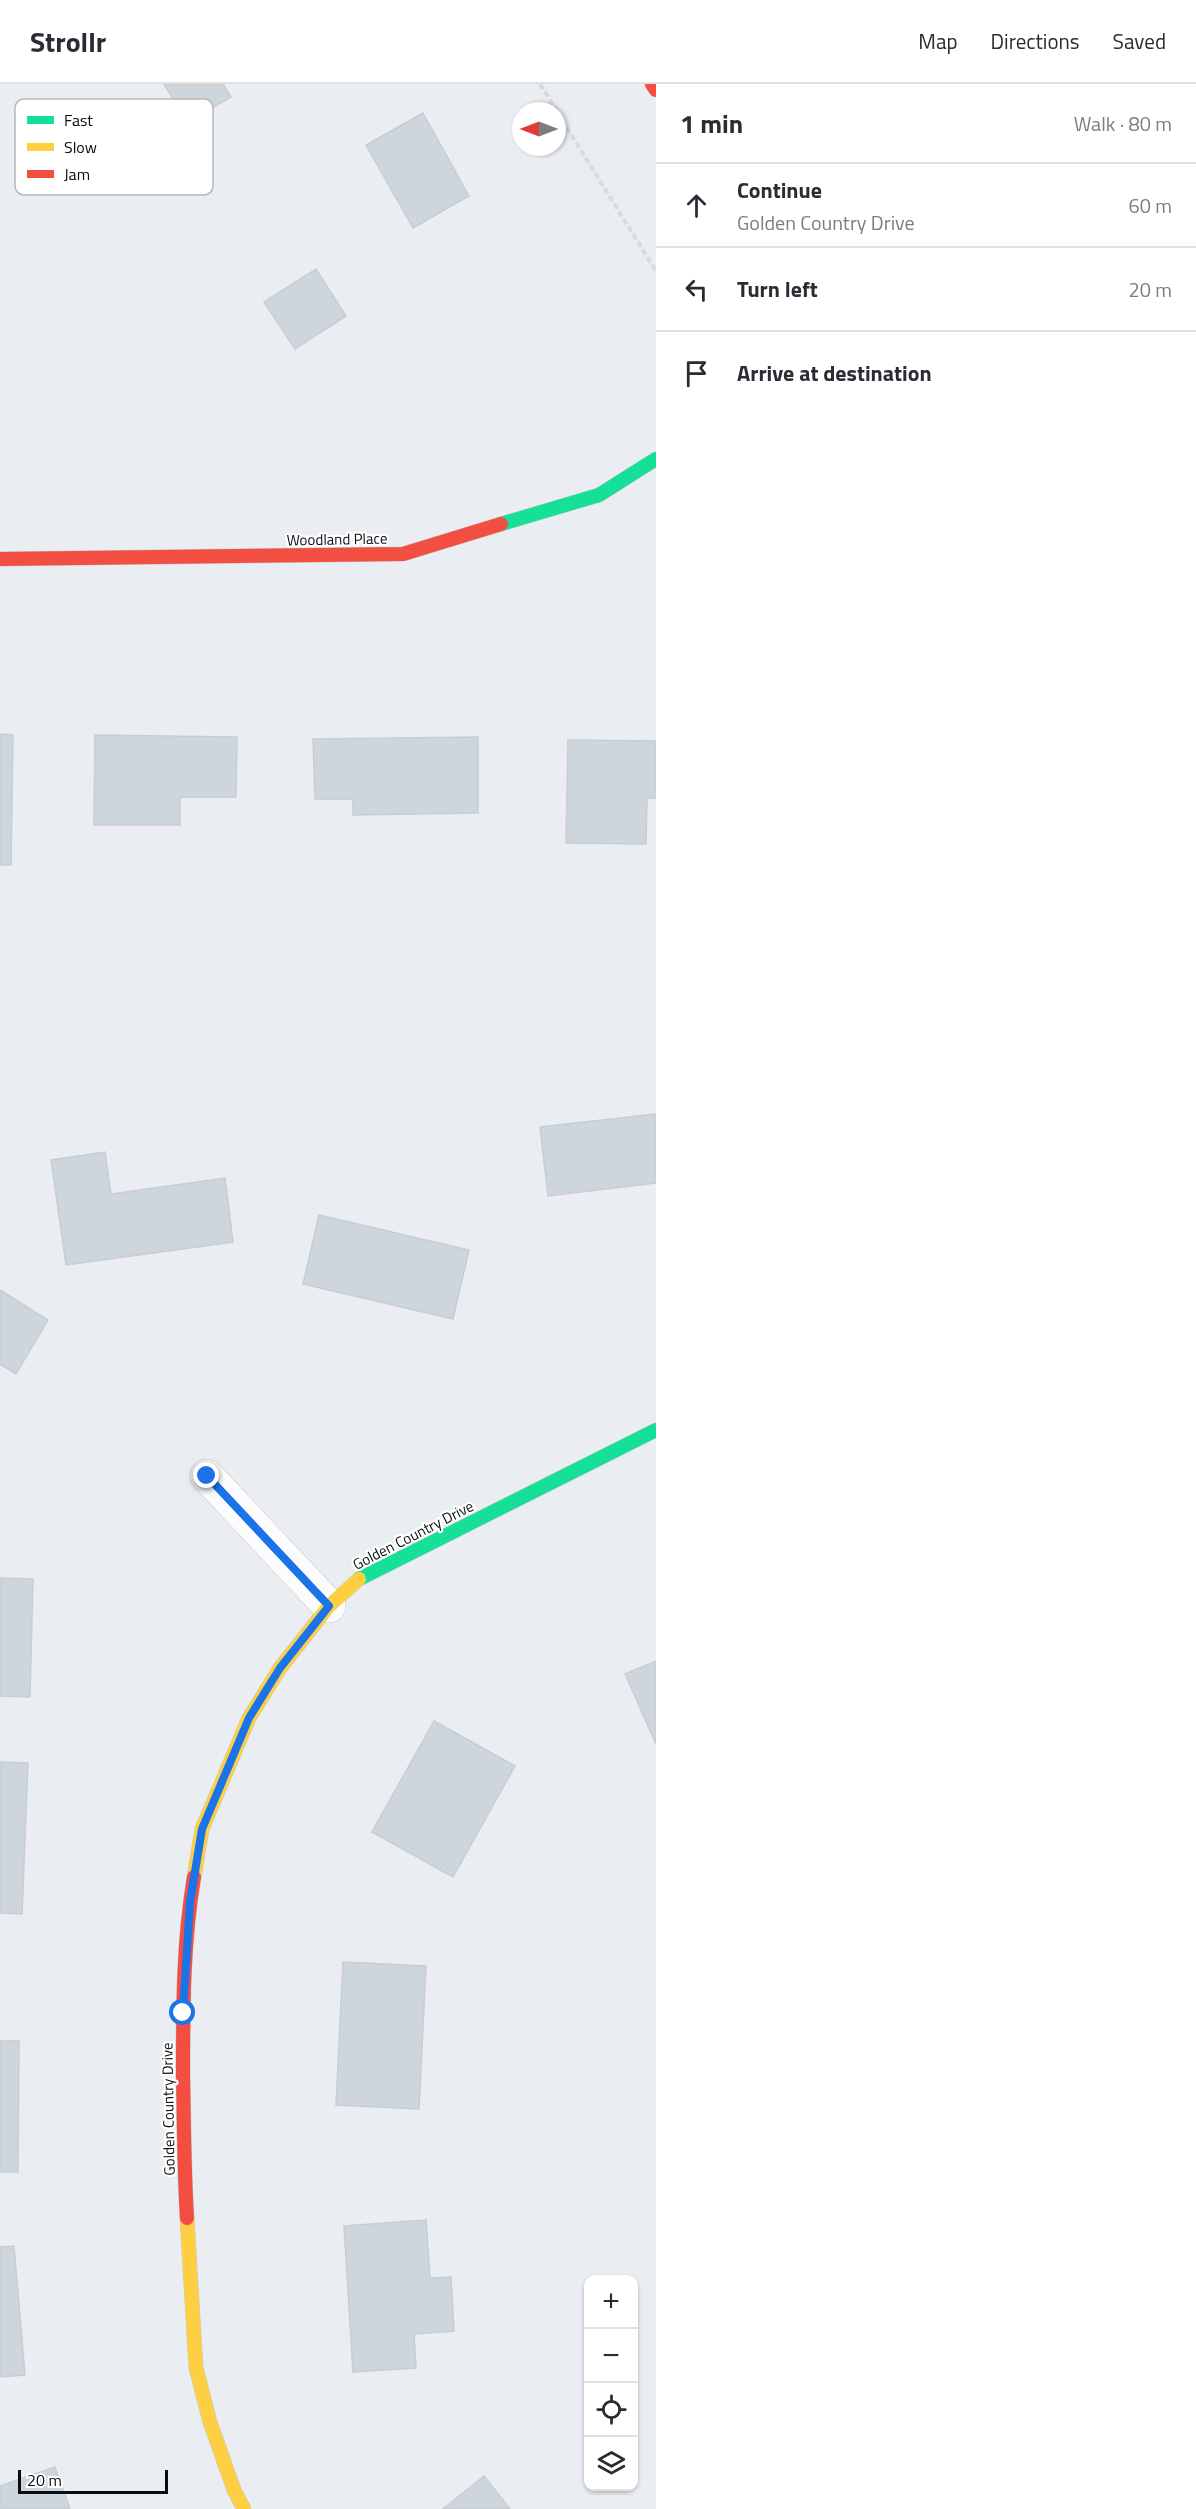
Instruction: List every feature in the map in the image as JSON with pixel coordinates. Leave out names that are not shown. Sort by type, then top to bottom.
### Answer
[{"type":"street","points":[[652,84],[656,90]]},
{"type":"street","name":"Woodland Place","points":[[0,559],[404,554],[599,495],[656,459]]},
{"type":"street","name":"Golden Country Drive","points":[[244,2509],[234,2490],[210,2422],[196,2368],[184,2160],[183,2013],[190,1902],[202,1829],[249,1718],[280,1668],[329,1606],[364,1575],[656,1430]]},
{"type":"street","points":[[207,1476],[329,1606]]},
{"type":"path","points":[[540,84],[551,102]]},
{"type":"path","points":[[566,126],[656,271]]},
{"type":"building","points":[[164,84],[223,84],[231,97],[213,108],[213,99],[173,99]]},
{"type":"building","points":[[423,113],[469,196],[413,228],[366,145]]},
{"type":"building","points":[[316,269],[346,316],[295,349],[264,302]]},
{"type":"building","points":[[0,734],[13,735],[11,865],[0,865]]},
{"type":"building","points":[[95,735],[237,737],[236,797],[180,797],[180,825],[94,825]]},
{"type":"building","points":[[478,737],[478,813],[353,815],[353,799],[315,799],[313,739]]},
{"type":"building","points":[[568,740],[656,741],[656,798],[647,798],[646,844],[566,843]]},
{"type":"building","points":[[656,1114],[656,1183],[548,1196],[540,1127]]},
{"type":"building","points":[[105,1152],[111,1194],[225,1178],[233,1242],[66,1265],[51,1160]]},
{"type":"building","points":[[319,1215],[469,1250],[453,1319],[303,1284]]},
{"type":"building","points":[[0,1290],[48,1320],[16,1374],[0,1364]]},
{"type":"building","points":[[0,1578],[33,1579],[30,1697],[0,1696]]},
{"type":"building","points":[[656,1661],[656,1744],[625,1674]]},
{"type":"building","points":[[434,1721],[515,1766],[453,1877],[372,1832]]},
{"type":"building","points":[[0,1762],[28,1763],[22,1914],[0,1913]]},
{"type":"building","points":[[343,1962],[426,1966],[419,2109],[336,2105]]},
{"type":"building","points":[[0,2041],[19,2041],[18,2172],[0,2172]]},
{"type":"building","points":[[426,2220],[430,2278],[451,2277],[454,2331],[414,2334],[416,2368],[353,2372],[344,2226]]},
{"type":"building","points":[[14,2246],[25,2375],[0,2377],[0,2247]]},
{"type":"building","points":[[55,2467],[70,2509],[0,2509],[0,2486]]},
{"type":"building","points":[[484,2476],[510,2509],[443,2509]]},
{"type":"traffic: fast","points":[[501,524],[599,495],[656,459]]},
{"type":"traffic: fast","points":[[359,1579],[656,1430]]},
{"type":"traffic: slow","points":[[194,1877],[202,1829],[249,1718],[280,1668],[329,1606],[359,1579]]},
{"type":"traffic: slow","points":[[187,2218],[196,2368],[210,2422],[234,2490],[244,2509]]},
{"type":"traffic: jam","points":[[652,84],[656,90]]},
{"type":"traffic: jam","points":[[0,559],[403,554],[501,524]]},
{"type":"traffic: jam","points":[[187,2218],[183,2075],[184,2000],[190,1901],[194,1877]]},
{"type":"route","points":[[183,2013],[190,1902],[202,1829],[249,1718],[280,1668],[329,1606],[207,1476]]}]
